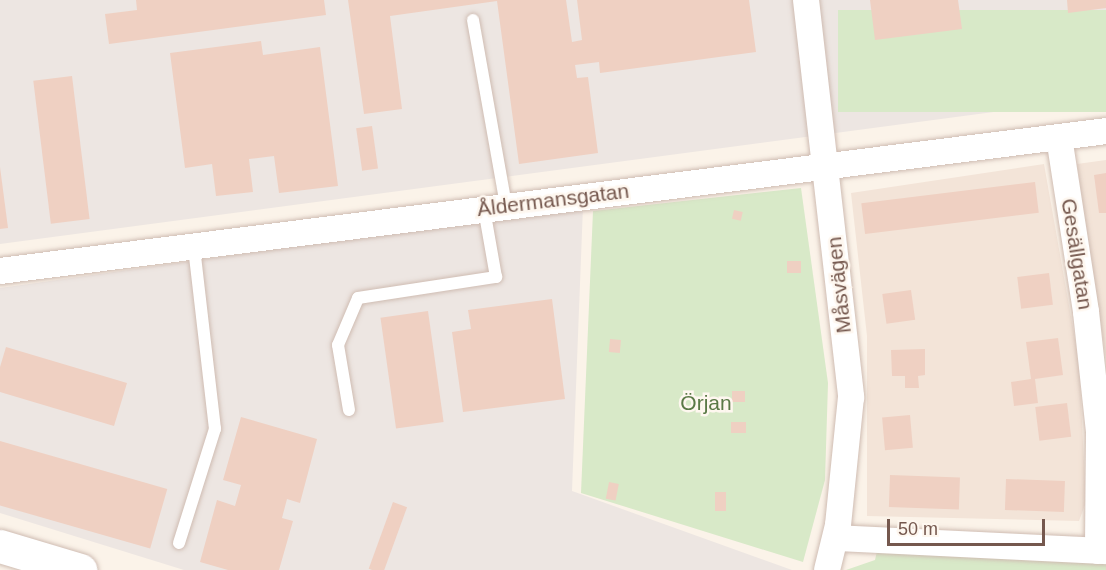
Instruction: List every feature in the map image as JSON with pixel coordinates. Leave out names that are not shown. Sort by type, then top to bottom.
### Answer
[{"type":"main road","points":[[0,546],[80,570]]},
{"type":"street","name":"Måsvägen","points":[[806,0],[850,397],[847,459],[836,538],[827,570]]},
{"type":"street","name":"Åldermansgatan","points":[[0,271],[1106,131]]},
{"type":"street","name":"Gesällgatan","points":[[1059,137],[1086,312],[1099,432],[1102,551]]},
{"type":"street","points":[[836,538],[1102,551]]},
{"type":"lane","points":[[349,410],[338,345],[358,298],[496,277],[495,207],[473,20]]},
{"type":"lane","points":[[179,543],[215,429],[194,247]]},
{"type":"shaded area","points":[[0,0],[1106,0],[1106,97],[0,244]]},
{"type":"shaded area","points":[[1106,160],[1106,359],[1077,164]]},
{"type":"shaded area","points":[[1044,164],[1079,362],[1086,502],[1079,521],[867,516],[867,336],[851,193]]},
{"type":"shaded area","points":[[583,206],[572,491],[792,570],[184,570],[0,513],[0,288]]},
{"type":"green space","points":[[838,10],[1106,10],[1106,112],[838,112]]},
{"type":"green space","name":"Örjan","points":[[801,188],[828,383],[825,480],[803,562],[581,493],[593,211]]},
{"type":"green space","points":[[877,551],[1106,558],[1106,570],[846,570],[875,560]]},
{"type":"building","points":[[136,0],[324,0],[326,15],[109,44],[105,14],[137,10]]},
{"type":"building","points":[[348,0],[566,0],[572,42],[582,40],[577,0],[749,0],[756,52],[600,73],[599,62],[575,65],[577,78],[588,77],[598,153],[519,164],[497,1],[390,16],[402,109],[364,114]]},
{"type":"building","points":[[870,0],[958,0],[962,29],[875,40]]},
{"type":"building","points":[[1067,0],[1106,0],[1106,8],[1068,13]]},
{"type":"building","points":[[261,41],[263,55],[320,47],[338,186],[279,193],[274,156],[249,159],[253,192],[216,196],[212,164],[185,168],[170,53]]},
{"type":"building","points":[[72,76],[90,219],[51,224],[33,81]]},
{"type":"building","points":[[372,126],[378,169],[362,171],[356,128]]},
{"type":"building","points":[[0,167],[8,228],[0,229]]},
{"type":"building","points":[[1106,173],[1106,213],[1099,213],[1094,175]]},
{"type":"building","points":[[1035,182],[1039,213],[865,234],[861,203]]},
{"type":"building","points":[[734,210],[743,212],[741,221],[732,219]]},
{"type":"building","points":[[787,261],[801,261],[801,273],[787,273]]},
{"type":"building","points":[[1049,273],[1053,305],[1021,309],[1017,277]]},
{"type":"building","points":[[911,290],[915,320],[886,324],[882,294]]},
{"type":"building","points":[[552,299],[565,399],[463,412],[452,332],[471,329],[468,310]]},
{"type":"building","points":[[428,311],[444,422],[396,429],[380,318]]},
{"type":"building","points":[[1058,338],[1063,375],[1035,379],[1038,403],[1014,406],[1011,382],[1031,379],[1026,342]]},
{"type":"building","points":[[610,339],[621,340],[620,353],[609,352]]},
{"type":"building","points":[[6,347],[127,383],[114,426],[0,392],[0,367]]},
{"type":"building","points":[[925,349],[925,375],[918,376],[919,388],[905,388],[905,376],[892,376],[891,350]]},
{"type":"building","points":[[732,391],[745,391],[745,402],[732,402]]},
{"type":"building","points":[[1067,403],[1071,437],[1039,441],[1035,407]]},
{"type":"building","points":[[910,415],[913,448],[885,450],[882,417]]},
{"type":"building","points":[[241,417],[317,439],[300,503],[287,499],[282,518],[293,521],[279,570],[228,570],[200,562],[217,500],[235,506],[241,485],[223,480]]},
{"type":"building","points":[[731,422],[746,422],[746,433],[731,433]]},
{"type":"building","points":[[0,441],[167,489],[150,549],[0,505]]},
{"type":"building","points":[[890,475],[960,477],[959,509],[889,507]]},
{"type":"building","points":[[1006,479],[1065,481],[1064,512],[1005,510]]},
{"type":"building","points":[[609,482],[619,484],[616,501],[606,499]]},
{"type":"building","points":[[715,492],[726,492],[726,511],[715,511]]},
{"type":"building","points":[[393,502],[407,507],[384,570],[369,569]]}]
